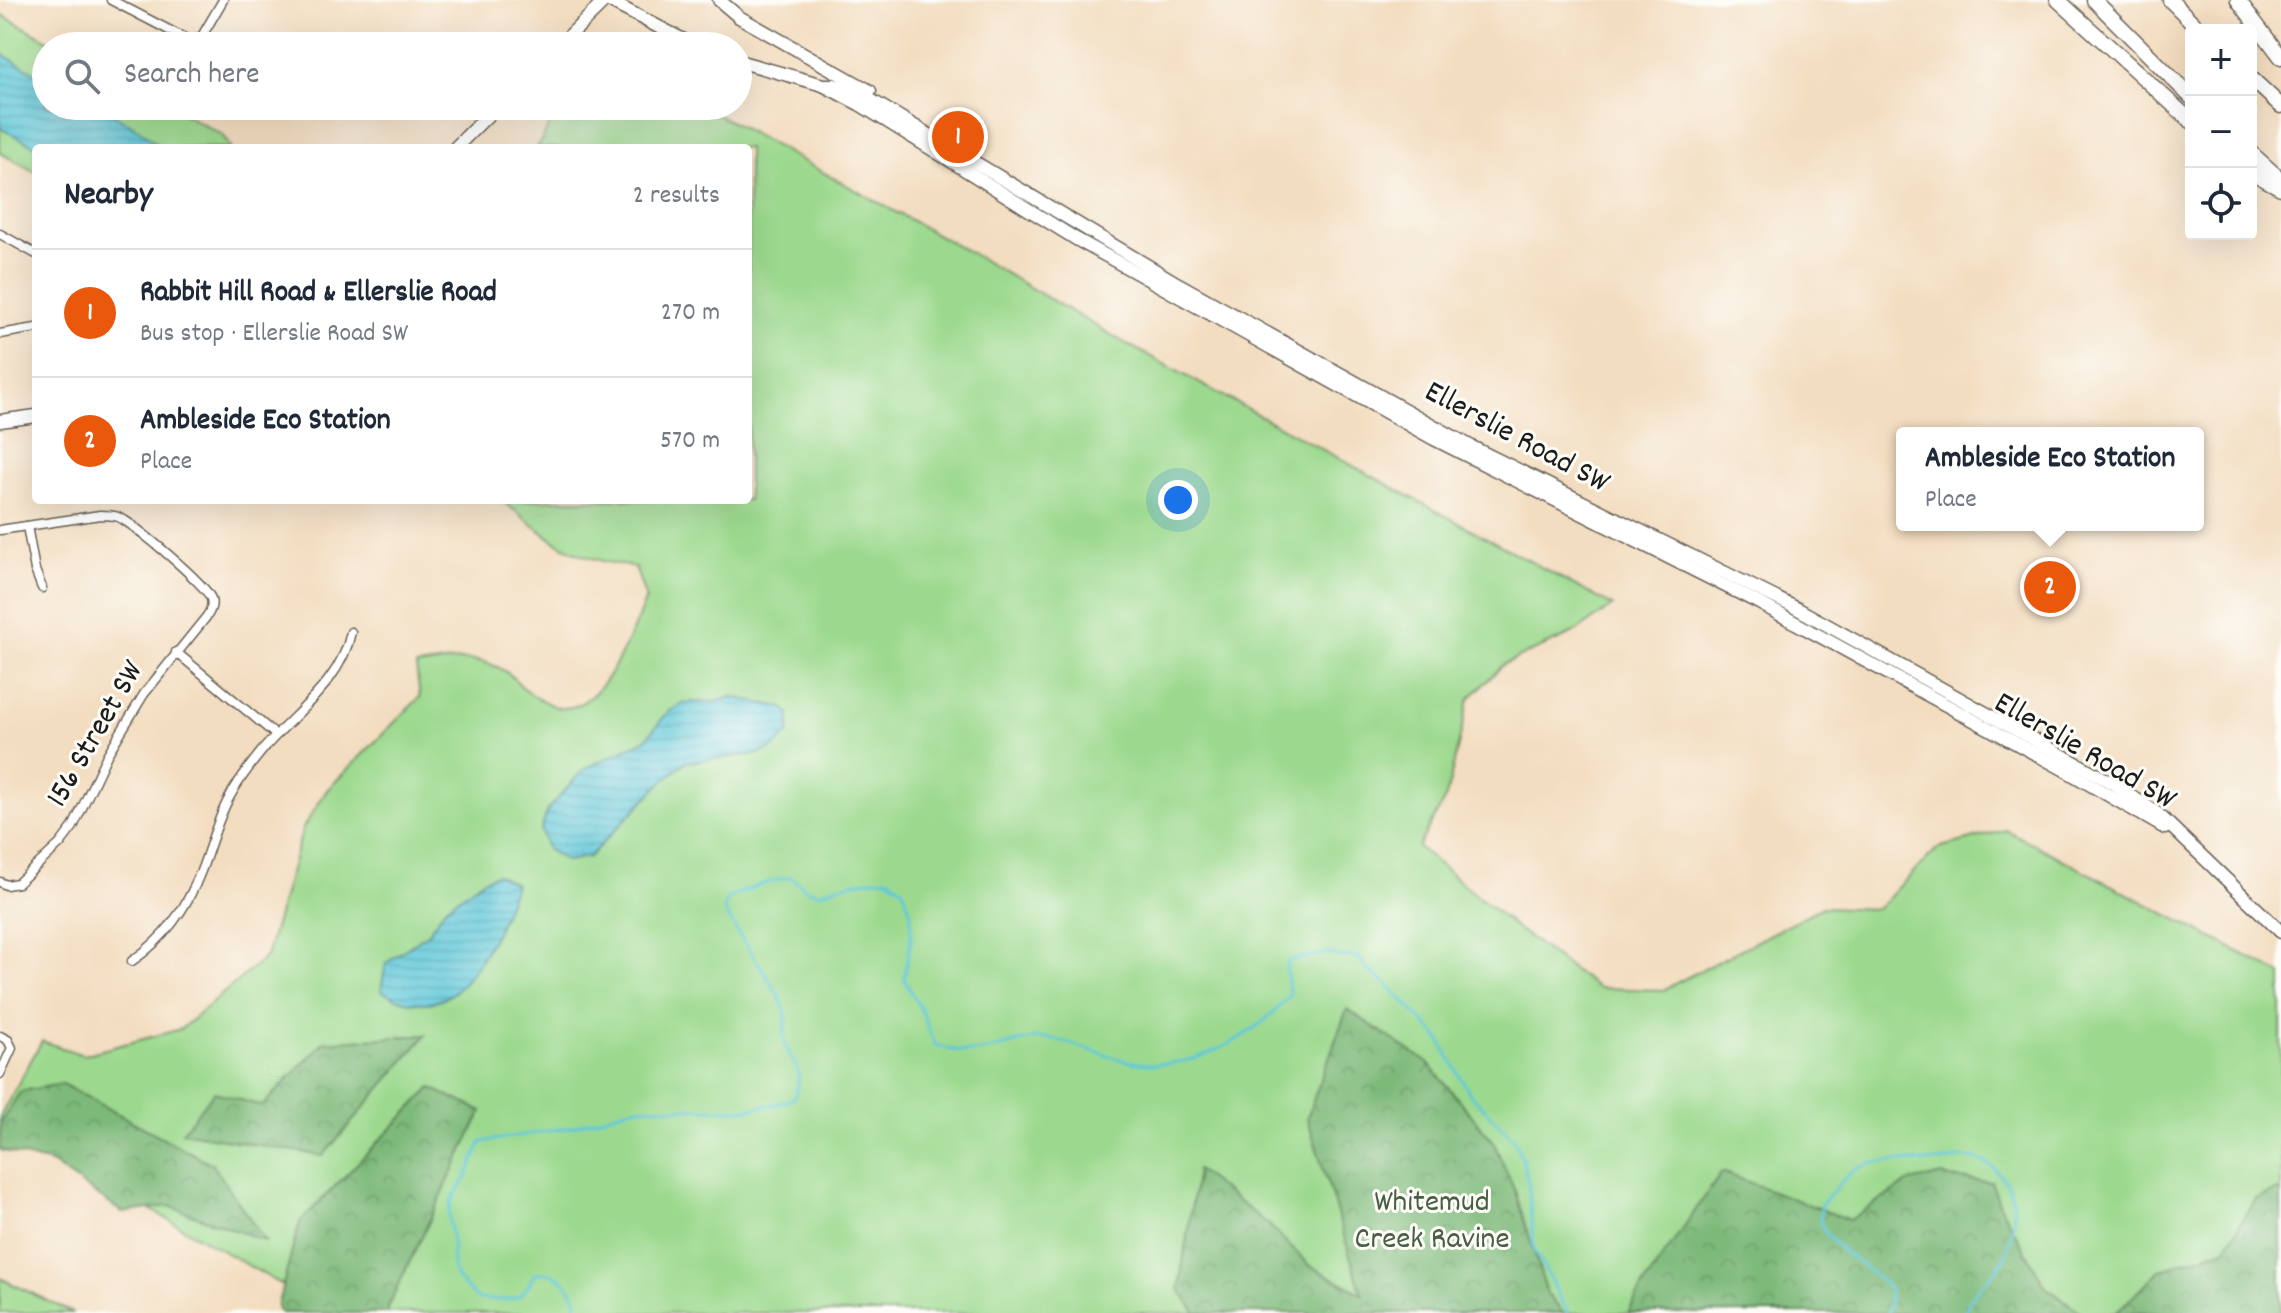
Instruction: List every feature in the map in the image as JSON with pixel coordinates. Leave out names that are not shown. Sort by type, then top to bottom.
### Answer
[{"type":"highway","points":[[2058,0],[2185,116]]},
{"type":"highway","points":[[2094,0],[2190,96]]},
{"type":"highway","points":[[2170,0],[2194,24]]},
{"type":"highway","points":[[2238,0],[2281,57]]},
{"type":"highway","points":[[2257,84],[2281,106]]},
{"type":"highway","points":[[2257,158],[2281,180]]},
{"type":"highway","points":[[2257,175],[2281,188]]},
{"type":"main road","points":[[573,32],[606,0],[668,32]]},
{"type":"main road","points":[[719,0],[739,17],[896,105],[945,143]]},
{"type":"main road","name":"Ellerslie Road SW","points":[[752,65],[823,85],[859,104],[1076,239],[1336,385],[1482,466],[1745,596],[1867,661],[2185,840]]},
{"type":"main road","name":"Ellerslie Road SW","points":[[823,85],[859,93],[1173,281],[1472,447],[1798,609],[2112,783],[2150,808],[2281,932]]},
{"type":"main road","points":[[459,144],[483,120]]},
{"type":"main road","points":[[0,421],[32,417]]},
{"type":"street","points":[[111,0],[169,32]]},
{"type":"street","points":[[205,32],[223,0]]},
{"type":"street","points":[[0,234],[32,252]]},
{"type":"street","points":[[0,334],[32,329]]},
{"type":"street","name":"156 Street SW","points":[[0,882],[18,883],[60,844],[73,827],[127,721],[212,608],[212,601],[203,586],[116,516],[100,515],[27,526]]},
{"type":"street","points":[[0,530],[27,526],[35,570],[42,588]]},
{"type":"street","points":[[132,961],[156,943],[178,915],[201,873],[227,803],[244,775],[276,735],[335,674],[346,656],[351,632]]},
{"type":"street","points":[[176,652],[276,735]]},
{"type":"street","points":[[0,1036],[8,1040],[12,1048],[0,1074]]},
{"type":"green space","points":[[0,14],[33,32],[32,120],[195,120],[222,135],[228,144],[32,144],[32,170],[0,153]]},
{"type":"green space","points":[[552,120],[728,120],[969,252],[1125,343],[1613,606],[1572,634],[1504,664],[1469,699],[1446,797],[1418,847],[1515,927],[1598,988],[1663,990],[1822,907],[1877,909],[1938,848],[2006,830],[2281,974],[2281,1313],[331,1313],[0,1123],[0,1116],[42,1041],[83,1055],[181,1029],[266,957],[303,828],[327,790],[420,697],[416,666],[462,660],[481,661],[505,671],[534,696],[563,708],[578,705],[604,682],[625,648],[646,599],[635,567],[600,560],[566,548],[506,504],[752,504],[752,144],[539,144]]},
{"type":"green space","name":"Whitemud Creek Ravine","points":[[1347,1009],[1428,1063],[1493,1141],[1515,1191],[1547,1294],[1563,1313],[1196,1313],[1179,1289],[1197,1170],[1268,1224],[1309,1265],[1362,1294],[1307,1117]]},
{"type":"green space","points":[[426,1035],[323,1156],[182,1132],[214,1092],[262,1106],[324,1042]]},
{"type":"green space","points":[[62,1084],[212,1164],[265,1241],[169,1206],[123,1213],[51,1163],[0,1150],[0,1123],[21,1091]]},
{"type":"green space","points":[[431,1088],[482,1111],[388,1307],[388,1313],[281,1313],[277,1307],[300,1222]]},
{"type":"green space","points":[[1722,1172],[1849,1220],[1909,1182],[1943,1175],[1991,1182],[2001,1208],[2046,1287],[2082,1313],[1628,1313],[1645,1283]]},
{"type":"green space","points":[[2281,1189],[2281,1313],[2116,1313],[2161,1269],[2225,1249],[2256,1199]]},
{"type":"green space","points":[[0,1278],[73,1313],[0,1313]]},
{"type":"water","points":[[0,53],[32,71],[32,120],[123,120],[156,144],[32,144],[0,128]]},
{"type":"water","points":[[732,697],[781,707],[790,713],[789,733],[775,747],[759,754],[685,762],[589,857],[566,861],[547,849],[541,830],[548,809],[584,769],[645,740],[667,713],[686,702],[715,702]]},
{"type":"water","points":[[497,874],[515,884],[511,897],[478,964],[456,990],[437,1001],[420,1003],[395,998],[381,990],[386,963],[428,933],[445,908],[483,880]]},
{"type":"waterway","points":[[574,1313],[577,1301],[570,1288],[560,1278],[548,1273],[534,1274],[524,1292],[513,1299],[478,1299],[453,1268],[449,1217],[452,1200],[482,1142],[571,1127],[636,1107],[741,1110],[794,1098],[799,1079],[784,1040],[785,1010],[724,909],[727,899],[791,877],[806,889],[820,893],[853,882],[888,878],[903,889],[911,913],[911,938],[904,979],[935,1045],[958,1051],[987,1050],[1040,1038],[1150,1064],[1195,1058],[1216,1050],[1257,1026],[1290,995],[1286,970],[1288,961],[1327,953],[1358,957],[1438,1037],[1470,1094],[1514,1139],[1528,1182],[1534,1249],[1568,1313]]},
{"type":"waterway","points":[[1888,1313],[1890,1289],[1825,1232],[1820,1222],[1821,1205],[1847,1176],[1873,1163],[1940,1162],[1970,1158],[1982,1161],[2000,1174],[2011,1193],[2014,1217],[2004,1259],[1972,1298],[1964,1313]]},
{"type":"place","name":"Rabbit Hill Road & Ellerslie Road","points":[[958,137]]},
{"type":"place","name":"Ambleside Eco Station","points":[[2050,587]]}]
